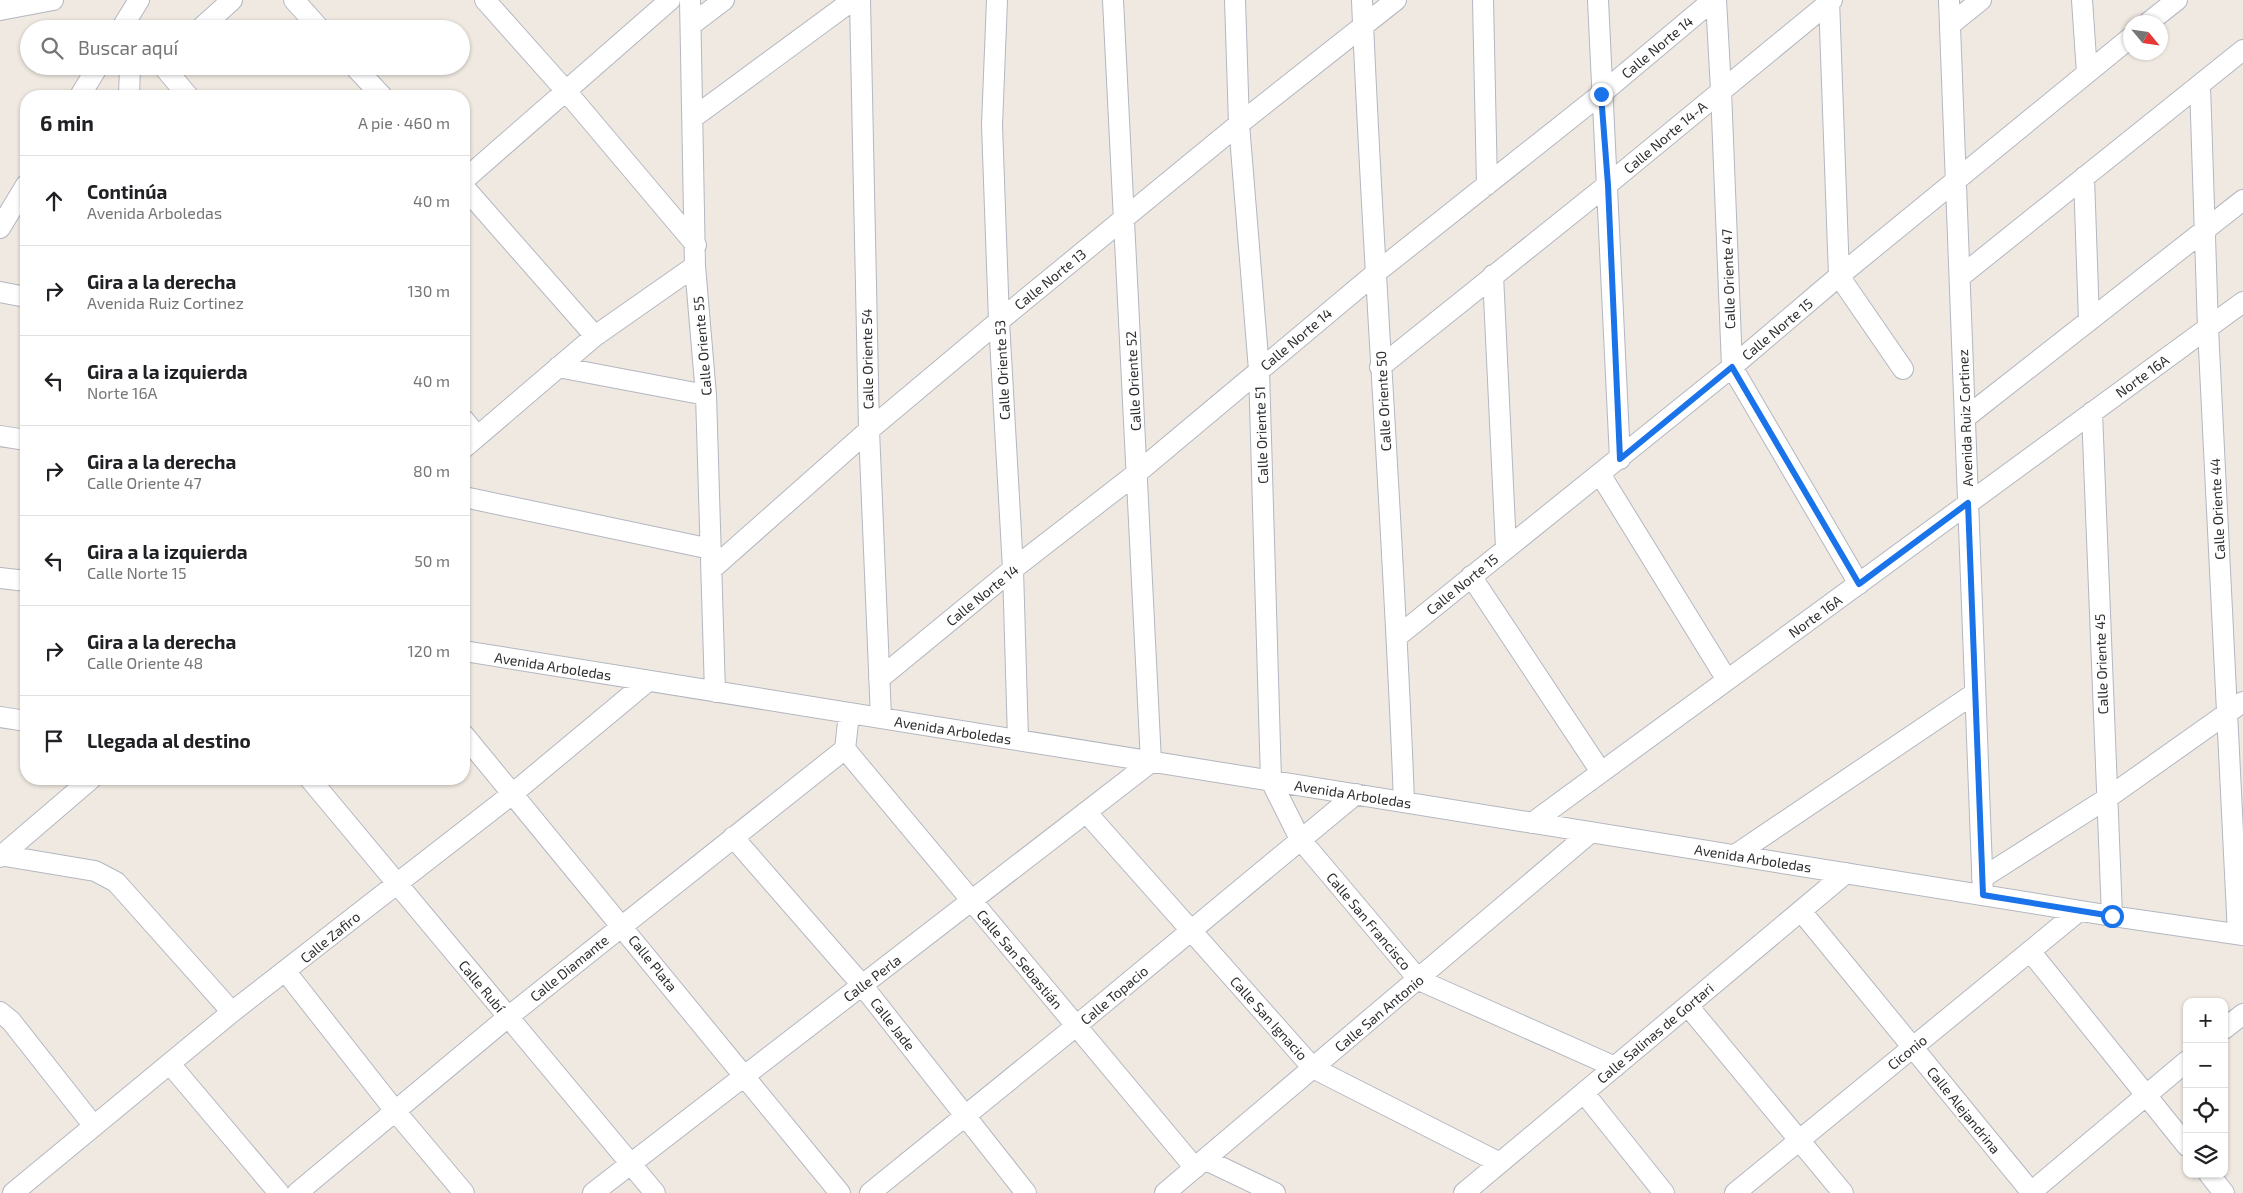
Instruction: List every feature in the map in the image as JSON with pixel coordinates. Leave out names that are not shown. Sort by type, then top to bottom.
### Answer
[{"type":"street","points":[[0,10],[53,0]]},
{"type":"street","points":[[129,20],[139,0]]},
{"type":"street","points":[[210,20],[232,0]]},
{"type":"street","points":[[294,0],[312,20]]},
{"type":"street","points":[[485,0],[566,91],[696,245]]},
{"type":"street","points":[[470,175],[670,0]]},
{"type":"street","name":"Calle Oriente 55","points":[[690,0],[694,117],[695,266],[706,395],[715,692]]},
{"type":"street","points":[[691,25],[724,0]]},
{"type":"street","points":[[694,117],[853,0]]},
{"type":"street","name":"Calle Oriente 54","points":[[860,0],[869,430],[881,718]]},
{"type":"street","name":"Calle Oriente 53","points":[[997,0],[992,126],[999,321],[1013,569],[1018,740]]},
{"type":"street","name":"Calle Oriente 52","points":[[1113,0],[1151,762]]},
{"type":"street","name":"Calle Oriente 51","points":[[1234,0],[1239,124],[1259,370],[1271,781]]},
{"type":"street","name":"Calle Oriente 50","points":[[1362,0],[1380,367],[1398,636],[1404,802]]},
{"type":"street","name":"Calle Norte 13","points":[[712,569],[869,430],[999,321],[1239,124],[1363,24],[1396,0]]},
{"type":"street","points":[[1483,0],[1487,185]]},
{"type":"street","points":[[1598,0],[1601,94],[1608,185],[1620,459]]},
{"type":"street","name":"Calle Norte 14","points":[[879,679],[1013,569],[1137,473],[1376,272],[1601,94],[1714,0]]},
{"type":"street","name":"Calle Oriente 47","points":[[1714,0],[1722,90],[1732,367],[1859,584]]},
{"type":"street","name":"Avenida Ruiz Cortinez","points":[[1949,0],[1983,886]]},
{"type":"street","points":[[1950,25],[1981,0]]},
{"type":"street","points":[[2082,0],[2087,73]]},
{"type":"street","points":[[2158,15],[2177,0]]},
{"type":"street","points":[[1830,1],[1839,276],[1903,369]]},
{"type":"street","name":"Calle Norte 14-A","points":[[1380,367],[1608,185],[1830,1]]},
{"type":"street","name":"Calle Norte 15","points":[[1398,636],[1620,459],[1839,276],[2123,44]]},
{"type":"street","points":[[1960,277],[2243,50]]},
{"type":"street","points":[[84,90],[93,75]]},
{"type":"street","points":[[129,90],[130,75]]},
{"type":"street","points":[[170,75],[183,90]]},
{"type":"street","points":[[362,75],[376,90]]},
{"type":"street","name":"Calle Oriente 44","points":[[2200,84],[2208,328],[2235,708],[2241,933]]},
{"type":"street","points":[[2084,178],[2089,321]]},
{"type":"street","points":[[470,194],[595,336]]},
{"type":"street","points":[[0,228],[20,195]]},
{"type":"street","points":[[1965,418],[2243,200]]},
{"type":"street","points":[[471,442],[595,336],[695,266]]},
{"type":"street","points":[[1493,275],[1506,548]]},
{"type":"street","points":[[0,292],[20,296]]},
{"type":"street","name":"Norte 16A","points":[[1532,823],[2243,302]]},
{"type":"street","points":[[558,367],[706,395]]},
{"type":"street","name":"Calle Oriente 45","points":[[2092,412],[2112,916]]},
{"type":"street","points":[[0,436],[20,439]]},
{"type":"street","points":[[1600,474],[1727,680]]},
{"type":"street","points":[[470,498],[711,549]]},
{"type":"street","points":[[1472,576],[1601,772]]},
{"type":"street","points":[[0,578],[20,579]]},
{"type":"street","name":"Avenida Arboledas","points":[[470,652],[1846,873],[1983,886],[2080,911],[2241,933]]},
{"type":"street","name":"Calle Zafiro","points":[[13,1193],[232,1012],[286,972],[511,795],[648,681]]},
{"type":"street","points":[[1735,855],[1975,694]]},
{"type":"street","points":[[1983,886],[2235,708]]},
{"type":"street","points":[[845,749],[850,714]]},
{"type":"street","points":[[0,717],[20,720]]},
{"type":"street","name":"Calle Plata","points":[[470,743],[511,795],[622,926],[840,1193]]},
{"type":"street","name":"Calle Diamante","points":[[297,1193],[508,1017],[733,836],[845,749]]},
{"type":"street","name":"Calle San Sebastián","points":[[845,749],[1076,1026],[1200,1164],[1276,1193]]},
{"type":"street","name":"Calle Perla","points":[[593,1193],[862,985],[973,902],[1151,762]]},
{"type":"street","name":"Calle San Francisco","points":[[1271,781],[1300,840],[1419,980],[1615,1068]]},
{"type":"street","points":[[1,856],[84,785]]},
{"type":"street","name":"Calle Rubí","points":[[315,785],[655,1193]]},
{"type":"street","name":"Calle Topacio","points":[[870,1193],[1076,1026],[1356,794]]},
{"type":"street","name":"Calle San Ignacio","points":[[1086,812],[1313,1068],[1500,1163]]},
{"type":"street","name":"Calle San Antonio","points":[[1165,1193],[1419,980],[1591,832]]},
{"type":"street","name":"Calle Jade","points":[[733,836],[862,985],[1026,1193]]},
{"type":"street","points":[[1,856],[96,872],[116,882],[232,1012]]},
{"type":"street","name":"Calle Salinas de Gortari","points":[[1469,1192],[1500,1163],[1846,873]]},
{"type":"street","name":"Calle Alejandrina","points":[[1801,911],[2031,1193]]},
{"type":"street","name":"Ciconio","points":[[1735,1193],[2080,911]]},
{"type":"street","points":[[2030,951],[2183,1141]]},
{"type":"street","points":[[286,972],[396,1112],[464,1193]]},
{"type":"street","points":[[1688,1006],[1843,1193]]},
{"type":"street","points":[[0,1012],[11,1021],[93,1125]]},
{"type":"street","points":[[2228,1027],[2243,1014]]},
{"type":"street","points":[[170,1064],[279,1193]]},
{"type":"street","points":[[2031,1193],[2183,1064]]},
{"type":"street","points":[[1584,1093],[1664,1193]]},
{"type":"street","points":[[2212,1178],[2224,1193]]},
{"type":"route","points":[[1601,94],[1608,185],[1620,459],[1732,367],[1859,584],[1968,503],[1983,895],[2112,916]]}]
